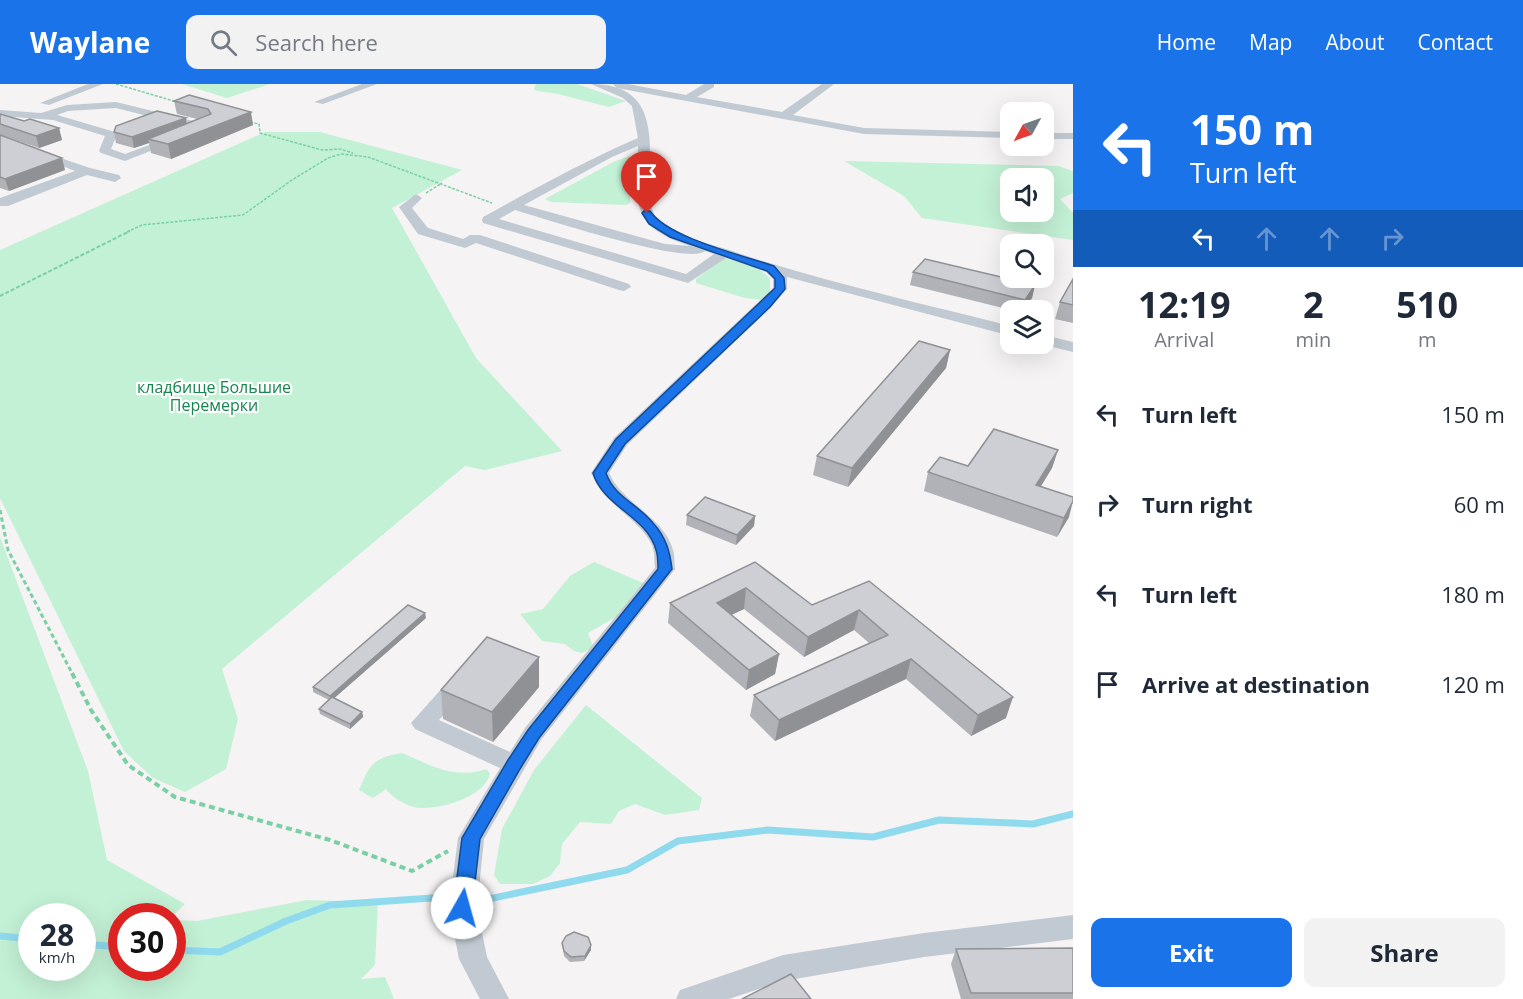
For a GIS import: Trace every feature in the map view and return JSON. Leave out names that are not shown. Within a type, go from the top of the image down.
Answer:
[{"type":"street","points":[[1,113],[51,101],[98,84]]},
{"type":"street","points":[[318,102],[372,84]]},
{"type":"street","points":[[596,84],[886,133],[1000,135]]},
{"type":"street","points":[[784,116],[830,84]]},
{"type":"street","points":[[686,99],[712,85]]},
{"type":"street","points":[[615,86],[637,105],[644,140],[644,202],[649,218],[657,226],[673,235],[771,268],[1000,328]]},
{"type":"street","points":[[1,113],[54,117],[111,134],[105,151],[125,158],[206,127],[116,105],[66,108],[42,116]]},
{"type":"street","points":[[1054,136],[1073,136]]},
{"type":"street","points":[[644,140],[608,154],[488,220],[688,279],[724,253]]},
{"type":"street","points":[[32,151],[86,171],[115,178]]},
{"type":"street","points":[[0,202],[4,203],[86,171]]},
{"type":"street","points":[[416,198],[405,207],[423,231],[465,244],[475,238],[624,286]]},
{"type":"street","points":[[513,206],[664,248],[724,253]]},
{"type":"street","points":[[495,999],[474,958],[462,908],[471,838],[533,734],[665,569],[663,549],[648,525],[613,496],[603,484],[600,473],[620,442],[780,289],[780,278],[771,268]]},
{"type":"street","points":[[1054,342],[1073,347]]},
{"type":"street","points":[[475,665],[423,723],[514,764]]},
{"type":"street","points":[[690,999],[783,968],[924,945],[1073,927]]},
{"type":"path","points":[[116,84],[177,102]]},
{"type":"path","points":[[249,122],[259,124],[261,133],[322,150],[340,149],[368,157],[496,203]]},
{"type":"path","points":[[0,296],[142,225],[243,215],[328,158],[341,154],[368,157]]},
{"type":"path","points":[[0,510],[8,550],[91,710],[128,765],[175,797],[330,840],[412,871],[471,838]]},
{"type":"green space","points":[[182,84],[270,84],[227,98]]},
{"type":"green space","points":[[536,84],[577,84],[626,101],[609,107],[537,91],[534,89]]},
{"type":"green space","name":"кладбище Большие Перемерки","points":[[265,132],[320,132],[462,170],[392,208],[476,358],[562,451],[485,470],[465,466],[222,669],[238,719],[226,769],[185,792],[153,778],[124,751],[0,498],[0,250]]},
{"type":"green space","points":[[630,156],[630,203],[626,205],[551,202],[545,199],[615,161]]},
{"type":"green space","points":[[844,161],[1058,166],[1073,171],[1073,193],[1060,199],[1073,213],[1073,240],[1054,237],[1054,234],[1032,234],[922,218],[904,196]]},
{"type":"green space","points":[[724,258],[756,267],[770,278],[770,292],[763,300],[745,298],[696,283],[696,279]]},
{"type":"green space","points":[[0,537],[88,771],[107,860],[183,903],[108,903],[108,981],[186,981],[186,921],[197,921],[307,900],[378,902],[375,965],[361,979],[385,977],[394,999],[0,999]]},
{"type":"green space","points":[[594,562],[643,583],[614,618],[588,633],[593,647],[582,653],[574,651],[565,644],[542,641],[520,614],[543,609],[570,576]]},
{"type":"green space","points":[[586,705],[702,798],[699,810],[665,815],[635,804],[619,811],[611,824],[580,822],[562,844],[560,863],[550,876],[533,884],[500,884],[494,875],[502,829],[534,770]]},
{"type":"green space","points":[[402,753],[443,770],[464,773],[486,769],[490,773],[487,782],[470,796],[434,807],[410,806],[386,789],[373,798],[359,790],[366,774],[374,764],[385,757]]},
{"type":"building","points":[[189,95],[251,112],[168,144],[148,139],[211,114],[208,109],[174,101]]},
{"type":"building","points":[[157,111],[186,118],[132,137],[114,132],[116,126]]},
{"type":"building","points":[[0,114],[24,121],[30,119],[59,128],[36,136],[0,124]]},
{"type":"building","points":[[0,135],[62,158],[5,179],[0,177]]},
{"type":"building","points":[[925,259],[1000,277],[1000,288],[1033,288],[1025,300],[913,272]]},
{"type":"building","points":[[1073,279],[1073,305],[1060,302]]},
{"type":"building","points":[[919,341],[950,350],[852,468],[817,456]]},
{"type":"building","points":[[994,429],[1058,450],[1036,485],[1073,497],[1064,518],[928,472],[940,457],[968,466]]},
{"type":"building","points":[[705,497],[755,516],[737,535],[687,515]]},
{"type":"building","points":[[755,562],[812,605],[869,581],[1013,697],[978,715],[911,659],[779,720],[754,695],[888,635],[859,610],[808,637],[746,588],[717,603],[779,654],[749,670],[670,603]]},
{"type":"building","points":[[408,605],[425,613],[330,696],[313,687]]},
{"type":"building","points":[[487,637],[539,657],[492,712],[441,690]]},
{"type":"building","points":[[332,697],[362,712],[350,724],[319,709]]},
{"type":"building","points":[[574,932],[588,937],[591,945],[585,956],[571,957],[564,951],[562,943],[566,936]]},
{"type":"building","points":[[1073,948],[1073,993],[971,993],[956,949]]},
{"type":"building","points":[[791,974],[811,999],[742,999]]},
{"type":"waterway","points":[[479,901],[627,870],[678,841],[768,830],[873,837],[939,820],[1033,824],[1073,814]]},
{"type":"waterway","points":[[186,951],[220,952],[286,921],[330,905],[432,898]]},
{"type":"waterway","points":[[0,936],[18,938]]},
{"type":"waterway","points":[[96,945],[108,946]]},
{"type":"route","points":[[462,908],[471,838],[514,764],[533,734],[665,569],[663,549],[648,525],[613,496],[603,484],[600,473],[620,442],[780,289],[780,278],[771,268],[682,239],[657,226],[647,213]]}]
